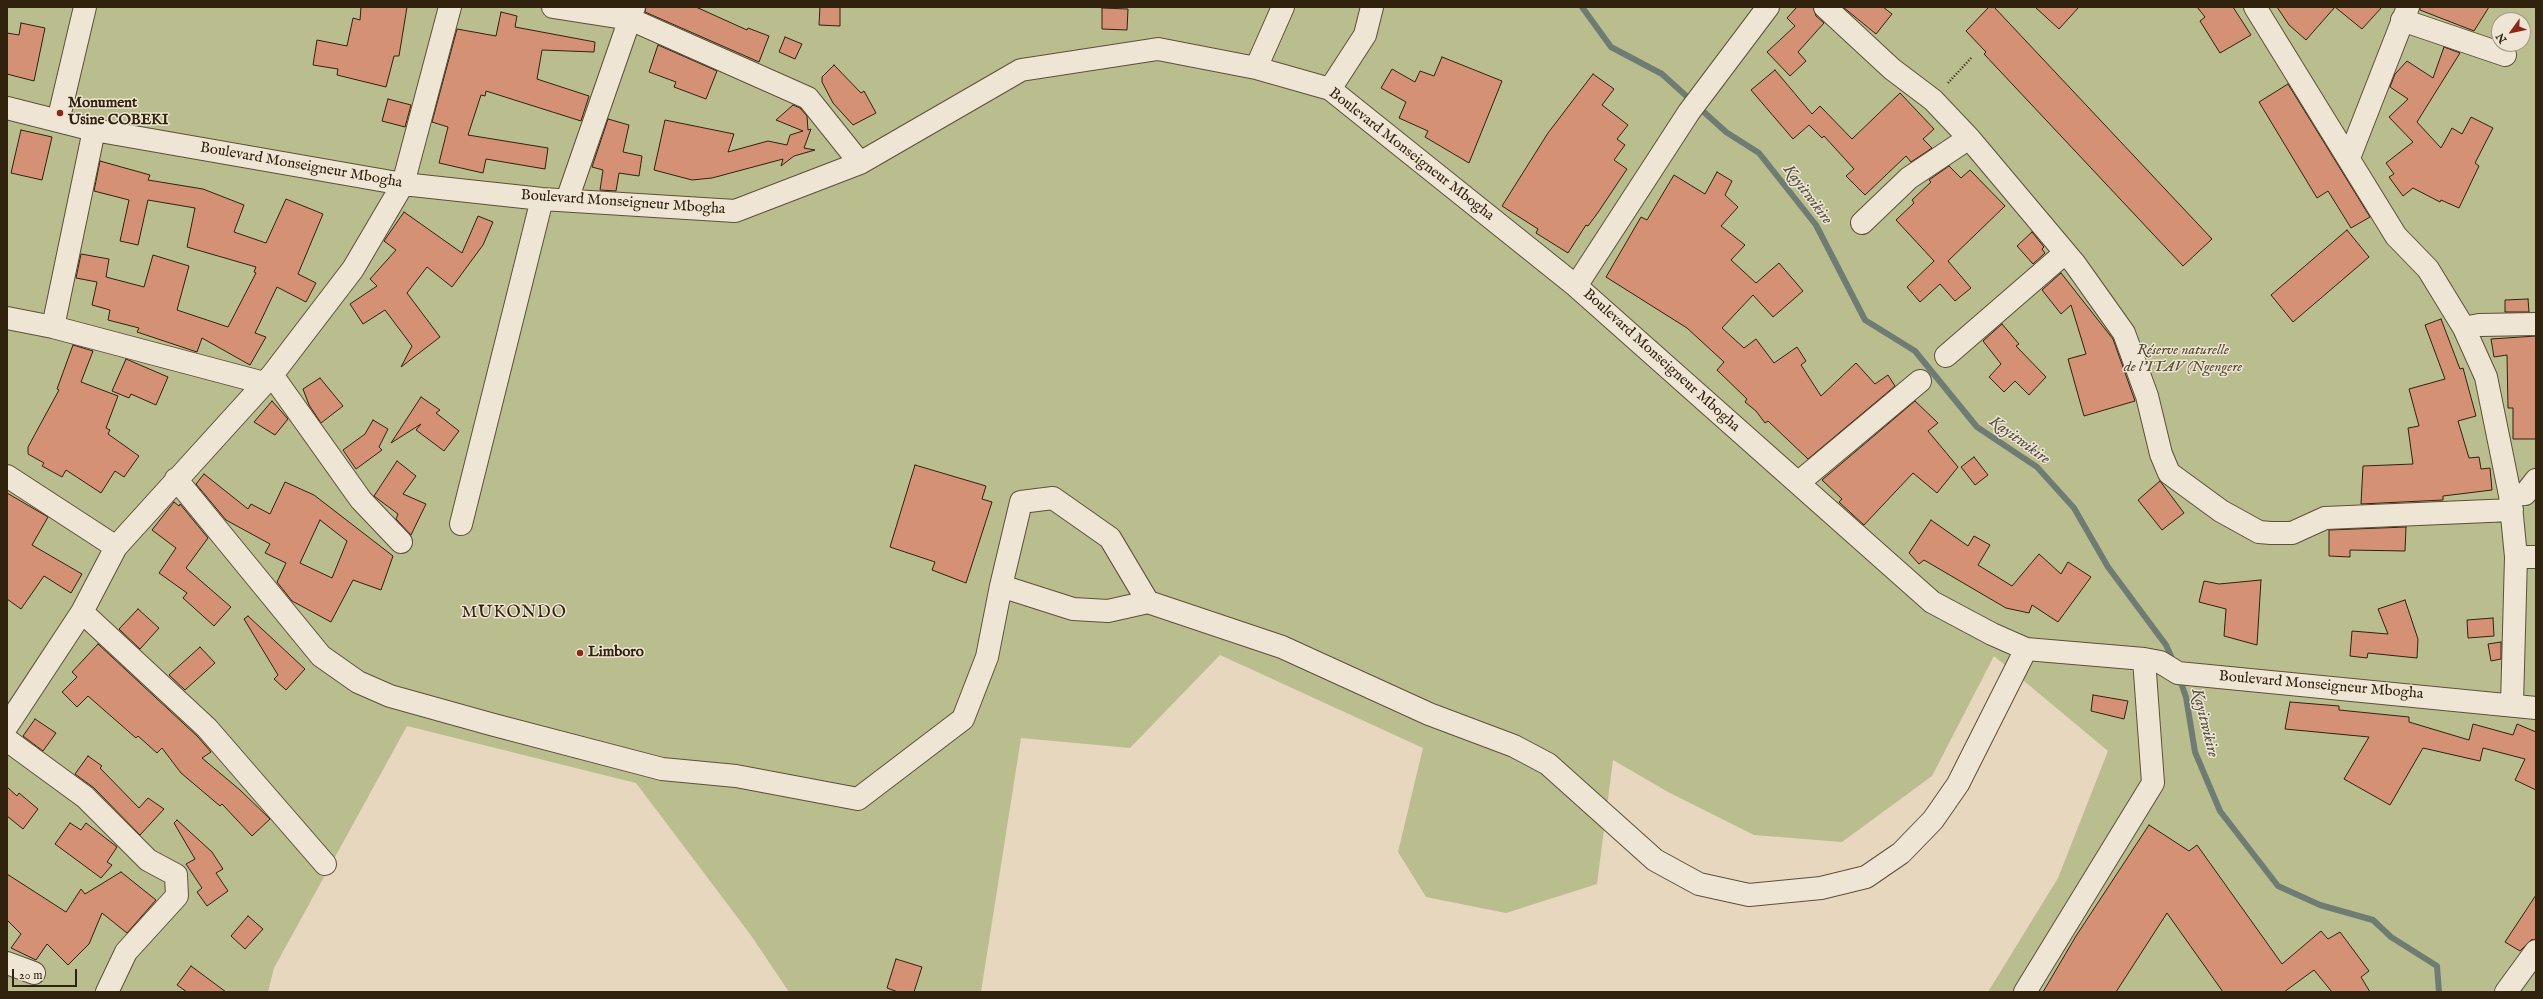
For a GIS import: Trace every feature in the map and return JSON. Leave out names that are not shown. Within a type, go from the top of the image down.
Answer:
[{"type":"street","points":[[58,121],[85,7]]},
{"type":"street","points":[[7,726],[82,612],[116,547],[268,379],[353,269],[403,184],[450,7]]},
{"type":"street","points":[[553,7],[632,13],[808,98],[860,163]]},
{"type":"street","points":[[1256,68],[1283,7]]},
{"type":"street","points":[[1330,89],[1365,35],[1372,7]]},
{"type":"street","points":[[1576,286],[1692,108],[1768,7]]},
{"type":"street","points":[[1825,7],[1892,68],[1933,100],[1969,138],[2066,253],[2124,333],[2147,396],[2161,454],[2169,473],[2221,511],[2259,532],[2282,534],[2292,533],[2325,518],[2511,503],[2525,494],[2536,480]]},
{"type":"street","points":[[2255,7],[2396,236],[2428,269],[2464,328],[2486,377],[2511,503],[2526,557],[2512,704]]},
{"type":"street","points":[[567,200],[632,13]]},
{"type":"street","points":[[2349,158],[2405,14],[2504,55]]},
{"type":"street","name":"Boulevard Monseigneur Mbogha","points":[[7,108],[94,130],[403,184],[542,199],[735,211],[860,163],[1021,70],[1158,49],[1256,68],[1330,89],[1576,286],[1932,602],[1992,634],[2026,649],[2512,704],[2536,708]]},
{"type":"street","points":[[53,327],[94,130]]},
{"type":"street","points":[[1862,223],[1909,178],[1969,138]]},
{"type":"street","points":[[461,524],[542,199]]},
{"type":"street","points":[[1946,356],[2066,253]]},
{"type":"street","points":[[7,318],[53,327],[268,379],[361,500],[401,542]]},
{"type":"street","points":[[2464,328],[2480,325],[2536,324]]},
{"type":"street","points":[[1798,483],[1920,381]]},
{"type":"street","points":[[7,476],[116,547]]},
{"type":"street","points":[[176,479],[297,629],[321,656],[358,682],[390,696],[662,769],[736,776],[858,799],[963,718],[987,657],[1001,586],[1021,502],[1053,498],[1110,538],[1148,602]]},
{"type":"street","points":[[1001,586],[1073,609],[1108,611],[1148,602],[1282,647],[1429,714],[1514,746],[1548,764],[1655,860],[1699,884],[1749,895],[1821,888],[1866,877],[1902,853],[1933,820],[1958,784],[2026,649]]},
{"type":"street","points":[[82,612],[207,728],[325,864]]},
{"type":"street","points":[[2025,992],[2153,783],[2161,665]]},
{"type":"street","points":[[7,740],[85,797],[148,860],[176,875],[177,896],[126,952],[107,992]]},
{"type":"street","points":[[2506,992],[2536,951]]},
{"type":"street","points":[[7,963],[34,973]]},
{"type":"path","points":[[1933,100],[1972,57]]},
{"type":"green space","name":"Réserve naturelle de l'ITAV (Ngengere","points":[[7,7],[2536,7],[2536,992],[1988,992],[2058,878],[2108,751],[1994,656],[1932,776],[1842,842],[1754,835],[1668,792],[1613,760],[1597,884],[1506,913],[1426,897],[1398,852],[1423,748],[1220,655],[1130,748],[1021,738],[981,992],[789,992],[750,934],[636,783],[407,726],[274,968],[268,992],[7,992]]},
{"type":"building","points":[[361,7],[407,7],[399,56],[394,56],[386,87],[337,75],[338,69],[313,65],[317,40],[347,46],[353,18],[360,20]]},
{"type":"building","points":[[646,7],[696,7],[747,30],[748,28],[769,36],[759,62],[645,12]]},
{"type":"building","points":[[820,7],[840,7],[840,26],[819,25]]},
{"type":"building","points":[[1797,7],[1813,7],[1816,16],[1824,23],[1798,52],[1806,61],[1790,76],[1767,52],[1795,26],[1787,18]]},
{"type":"building","points":[[1843,7],[1883,7],[1892,14],[1876,34]]},
{"type":"building","points":[[1989,7],[1994,7],[2212,239],[2183,266],[1984,54],[1986,52],[1966,31]]},
{"type":"building","points":[[2035,7],[2079,7],[2059,29]]},
{"type":"building","points":[[2197,7],[2233,7],[2251,35],[2220,53],[2200,21],[2205,17]]},
{"type":"building","points":[[2277,7],[2335,7],[2306,40],[2289,25]]},
{"type":"building","points":[[2335,7],[2382,7],[2362,29]]},
{"type":"building","points":[[2420,7],[2489,7],[2474,31],[2420,10]]},
{"type":"building","points":[[1102,8],[1128,9],[1127,30],[1102,29]]},
{"type":"building","points":[[501,12],[517,16],[515,27],[595,42],[594,52],[542,50],[537,79],[589,96],[581,121],[486,91],[485,96],[481,95],[468,135],[548,148],[545,169],[486,159],[483,173],[439,163],[448,127],[432,122],[457,29],[496,36]]},
{"type":"building","points":[[21,23],[45,28],[34,81],[7,74],[7,33],[19,35]]},
{"type":"building","points":[[785,37],[802,44],[795,59],[779,52]]},
{"type":"building","points":[[658,45],[717,71],[706,99],[674,87],[676,82],[649,72]]},
{"type":"building","points":[[2444,47],[2460,53],[2417,122],[2441,148],[2452,128],[2462,134],[2471,117],[2493,128],[2475,163],[2479,166],[2459,208],[2441,200],[2440,202],[2413,188],[2403,196],[2389,177],[2394,174],[2386,163],[2413,142],[2389,117],[2408,99],[2390,87],[2395,74],[2407,61],[2433,78]]},
{"type":"building","points":[[1442,57],[1502,81],[1469,163],[1425,137],[1428,131],[1399,118],[1406,102],[1381,88],[1392,69],[1415,82],[1420,71],[1434,76]]},
{"type":"building","points":[[834,65],[861,93],[864,91],[876,113],[853,125],[833,103],[822,82],[822,77]]},
{"type":"building","points":[[1775,70],[1812,114],[1820,106],[1852,139],[1900,93],[1934,129],[1923,139],[1932,148],[1911,162],[1906,156],[1865,195],[1846,176],[1854,169],[1824,136],[1822,138],[1809,125],[1793,139],[1751,90]]},
{"type":"building","points":[[1593,74],[1614,89],[1602,105],[1628,125],[1617,139],[1625,145],[1614,160],[1627,169],[1599,211],[1588,226],[1586,225],[1568,253],[1536,233],[1538,229],[1502,206],[1548,133]]},
{"type":"building","points":[[2288,84],[2370,217],[2351,228],[2328,191],[2317,198],[2259,102]]},
{"type":"building","points":[[388,99],[411,105],[405,127],[382,121]]},
{"type":"building","points":[[793,105],[800,108],[807,116],[808,130],[811,129],[804,148],[815,150],[794,156],[781,166],[783,159],[712,178],[692,180],[654,170],[665,120],[734,134],[728,152],[768,141],[787,145],[790,135],[803,131],[776,120]]},
{"type":"building","points":[[608,119],[629,125],[623,152],[642,156],[639,176],[619,173],[616,191],[600,190],[603,170],[592,167]]},
{"type":"building","points":[[21,130],[52,137],[42,180],[11,173]]},
{"type":"building","points":[[100,161],[150,175],[148,180],[203,189],[244,205],[234,232],[266,243],[286,199],[323,214],[298,274],[316,283],[306,302],[277,287],[255,333],[266,337],[250,365],[202,338],[197,352],[137,332],[139,328],[108,320],[110,310],[92,305],[97,282],[76,278],[81,254],[109,259],[106,277],[144,287],[153,255],[189,266],[177,310],[228,327],[256,273],[254,272],[256,267],[187,247],[195,208],[148,200],[138,245],[120,241],[129,200],[94,191]]},
{"type":"building","points":[[1949,166],[1961,178],[1970,170],[2005,206],[1948,261],[1971,288],[1955,301],[1940,284],[1920,302],[1907,287],[1934,261],[1896,220],[1914,203],[1912,200],[1931,182],[1929,180]]},
{"type":"building","points":[[1717,172],[1732,181],[1725,195],[1738,207],[1721,226],[1745,245],[1731,260],[1756,283],[1779,263],[1803,291],[1773,317],[1753,295],[1722,328],[1744,348],[1756,339],[1774,363],[1797,347],[1806,361],[1801,365],[1821,396],[1856,363],[1875,384],[1888,375],[1895,386],[1808,459],[1768,421],[1765,423],[1756,411],[1745,402],[1747,399],[1717,370],[1724,362],[1687,328],[1606,277],[1641,217],[1647,220],[1674,175],[1705,194]]},
{"type":"building","points":[[404,212],[462,253],[478,216],[493,222],[483,245],[452,287],[427,267],[407,293],[440,337],[401,367],[412,346],[385,310],[363,324],[350,304],[377,286],[370,279],[396,250],[384,241]]},
{"type":"building","points":[[2347,230],[2369,257],[2293,322],[2271,295]]},
{"type":"building","points":[[2032,232],[2044,247],[2042,249],[2045,253],[2033,264],[2017,246]]},
{"type":"building","points":[[2061,273],[2113,339],[2135,401],[2084,416],[2068,359],[2086,354],[2071,305],[2061,314],[2042,290]]},
{"type":"building","points":[[2528,299],[2529,312],[2505,312],[2505,300]]},
{"type":"building","points":[[2441,319],[2460,369],[2463,368],[2476,416],[2458,421],[2469,458],[2479,457],[2481,469],[2490,468],[2492,490],[2443,496],[2443,500],[2361,504],[2363,466],[2413,464],[2408,428],[2419,426],[2409,389],[2445,379],[2425,325]]},
{"type":"building","points":[[2002,324],[2019,344],[2016,346],[2046,377],[2029,395],[2015,381],[2004,392],[1989,377],[2001,364],[1983,341]]},
{"type":"building","points":[[2536,336],[2536,439],[2513,439],[2513,408],[2508,408],[2507,355],[2494,357],[2491,339]]},
{"type":"building","points":[[73,345],[93,351],[81,382],[118,396],[106,428],[110,430],[108,434],[139,456],[124,477],[115,471],[101,493],[66,470],[62,477],[42,466],[44,463],[28,454],[28,447],[59,390],[57,389]]},
{"type":"building","points":[[126,359],[168,377],[156,405],[131,394],[129,398],[112,391]]},
{"type":"building","points":[[320,378],[343,406],[321,423],[309,405],[303,389]]},
{"type":"building","points":[[421,397],[440,410],[436,413],[459,431],[444,451],[416,430],[421,424],[391,443]]},
{"type":"building","points":[[272,401],[288,419],[275,435],[254,422]]},
{"type":"building","points":[[1915,401],[1938,423],[1928,431],[1958,467],[1937,493],[1913,473],[1864,525],[1839,502],[1842,499],[1822,480]]},
{"type":"building","points":[[373,420],[388,429],[379,447],[382,450],[356,469],[343,450],[365,434]]},
{"type":"building","points":[[1974,457],[1988,475],[1975,485],[1961,467]]},
{"type":"building","points":[[397,461],[416,476],[403,494],[426,504],[411,535],[396,519],[398,514],[374,496]]},
{"type":"building","points":[[915,465],[986,486],[982,499],[992,502],[966,583],[932,570],[935,562],[890,547]]},
{"type":"building","points":[[204,474],[248,509],[251,504],[270,514],[285,482],[314,495],[393,556],[381,590],[353,580],[331,622],[292,601],[277,582],[286,563],[265,553],[270,544],[226,520],[196,484]],"holes":[[[320,520],[347,541],[332,578],[300,563]]]},
{"type":"building","points":[[2160,481],[2184,513],[2162,530],[2138,500]]},
{"type":"building","points":[[7,493],[48,517],[32,545],[82,574],[71,593],[44,576],[21,609],[7,599]]},
{"type":"building","points":[[174,502],[179,506],[180,504],[208,538],[186,568],[231,607],[214,626],[183,598],[187,593],[159,573],[176,548],[152,530]]},
{"type":"building","points":[[1931,520],[1968,546],[1974,536],[1990,545],[1978,565],[2012,586],[2039,554],[2061,574],[2068,562],[2091,577],[2058,622],[2032,605],[2029,613],[2006,608],[1924,560],[1919,564],[1909,553]]},
{"type":"building","points":[[2406,527],[2405,551],[2350,550],[2350,557],[2329,556],[2329,530]]},
{"type":"building","points":[[2261,580],[2257,645],[2224,636],[2226,609],[2199,602],[2204,581],[2219,584]]},
{"type":"building","points":[[2405,600],[2418,639],[2417,658],[2368,653],[2367,658],[2350,656],[2352,631],[2388,634],[2378,609]]},
{"type":"building","points":[[138,609],[159,628],[140,649],[119,629]]},
{"type":"building","points":[[248,616],[305,669],[286,690],[274,679],[278,675],[244,619]]},
{"type":"building","points":[[2493,618],[2494,636],[2468,638],[2467,620]]},
{"type":"building","points":[[2501,642],[2501,659],[2491,661],[2488,644]]},
{"type":"building","points":[[98,644],[198,737],[211,752],[202,758],[240,790],[270,819],[252,836],[222,804],[220,806],[181,773],[162,748],[157,753],[138,736],[136,738],[88,696],[77,707],[62,692],[77,677],[72,672]]},
{"type":"building","points":[[200,647],[215,663],[185,690],[169,675]]},
{"type":"building","points":[[2093,695],[2128,701],[2124,719],[2091,711]]},
{"type":"building","points":[[2290,702],[2339,706],[2339,710],[2409,717],[2409,722],[2469,740],[2473,724],[2513,735],[2517,724],[2536,732],[2536,790],[2515,780],[2525,759],[2483,748],[2480,761],[2423,748],[2390,805],[2344,779],[2369,737],[2285,729]]},
{"type":"building","points":[[35,719],[56,733],[43,751],[23,736]]},
{"type":"building","points":[[88,756],[102,766],[100,768],[139,808],[148,798],[164,809],[140,835],[94,788],[75,774]]},
{"type":"building","points":[[7,787],[17,796],[19,793],[38,809],[23,829],[7,816]]},
{"type":"building","points":[[177,820],[212,852],[223,869],[216,873],[228,891],[207,906],[197,892],[202,888],[186,864],[195,859],[174,823]]},
{"type":"building","points":[[70,823],[81,830],[86,823],[117,847],[107,862],[112,865],[101,878],[55,844]]},
{"type":"building","points":[[2149,825],[2189,851],[2197,845],[2282,964],[2321,931],[2328,939],[2340,932],[2369,971],[2361,977],[2370,992],[2332,992],[2314,970],[2284,992],[2223,992],[2167,913],[2116,992],[2043,992],[2076,936]]},
{"type":"building","points":[[121,872],[156,900],[127,933],[102,913],[89,944],[68,965],[47,944],[36,960],[11,948],[21,934],[7,920],[7,874],[66,912],[81,889],[85,894]]},
{"type":"building","points":[[2536,895],[2536,939],[2531,940],[2520,951],[2505,942]]},
{"type":"building","points":[[248,916],[263,929],[245,949],[231,936]]},
{"type":"building","points":[[896,959],[922,967],[914,992],[898,992],[887,988]]},
{"type":"building","points":[[191,966],[226,992],[187,992],[177,985]]},
{"type":"waterway","name":"Kayitwikire","points":[[1582,7],[1611,47],[1662,74],[1726,132],[1759,153],[1816,225],[1865,320],[1915,351],[1977,427],[2037,467],[2074,508],[2108,567],[2166,645],[2174,663]]},
{"type":"waterway","name":"Kayitwikire","points":[[2179,677],[2186,697],[2195,752],[2220,811],[2278,886],[2320,905],[2373,920],[2391,937],[2437,966],[2439,992]]},
{"type":"place","name":"Monument Usine COBEKI","points":[[60,113]]},
{"type":"place","name":"Limboro","points":[[580,653]]},
{"type":"district","name":"MUKONDO","points":[[514,614]]}]
